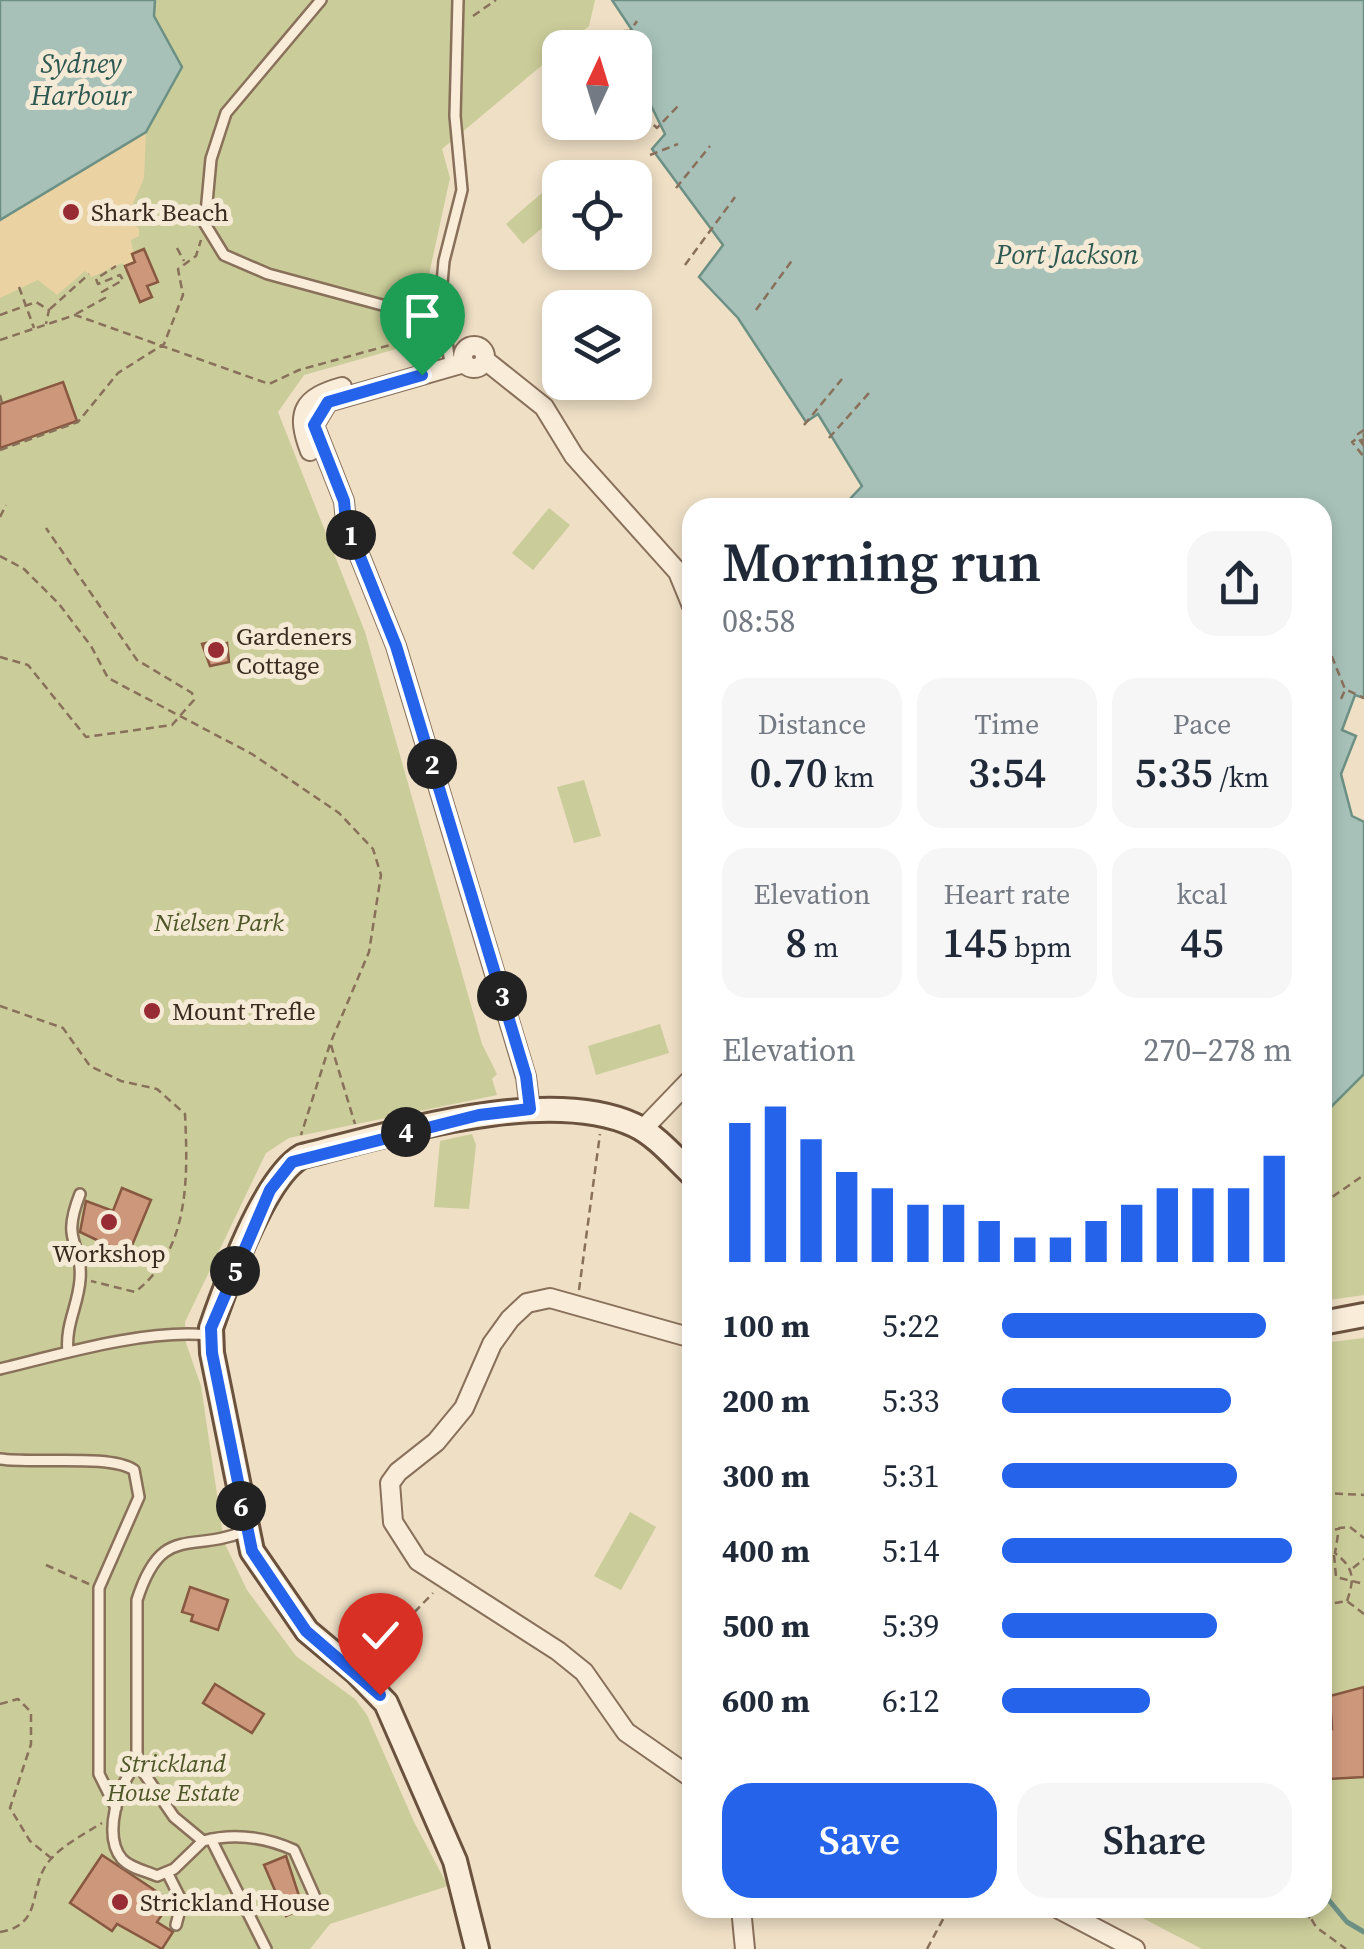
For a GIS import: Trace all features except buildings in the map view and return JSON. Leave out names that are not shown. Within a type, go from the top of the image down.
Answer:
[{"type":"street","points":[[530,1109],[526,1076],[396,646],[346,522],[335,510],[301,428],[307,404],[317,394],[459,358],[475,346],[483,350],[485,360],[544,407],[574,456],[678,572],[682,582]]},
{"type":"street","points":[[642,1130],[682,1088]]},
{"type":"street","points":[[477,1949],[454,1861],[386,1704],[290,1611],[260,1567],[245,1531],[210,1335],[270,1190],[292,1162],[479,1115],[530,1109],[602,1118],[642,1130],[682,1165]]},
{"type":"street","points":[[682,1335],[550,1298],[527,1303],[492,1344],[464,1408],[390,1484],[388,1503],[405,1545],[418,1561],[445,1582],[558,1651],[584,1672],[626,1732],[682,1771]]},
{"type":"street","points":[[1332,1321],[1364,1316]]},
{"type":"street","points":[[742,1918],[745,1949]]},
{"type":"street","points":[[1076,1918],[1136,1949]]},
{"type":"lane","points":[[321,0],[226,113],[209,173],[205,224],[224,255],[268,274],[442,326]]},
{"type":"lane","points":[[458,0],[455,116],[462,190],[444,261],[442,326],[459,358]]},
{"type":"lane","points":[[68,1352],[66,1335],[80,1282],[68,1231],[80,1194]]},
{"type":"lane","points":[[0,1369],[68,1352],[179,1334],[210,1335]]},
{"type":"lane","points":[[0,1459],[37,1464],[122,1462],[134,1470],[139,1497],[99,1588],[99,1774],[116,1808]]},
{"type":"lane","points":[[245,1531],[224,1542],[182,1542],[154,1562],[144,1578],[137,1600],[136,1763],[174,1817],[207,1840],[266,1949]]},
{"type":"lane","points":[[136,1763],[126,1774],[116,1808],[118,1854],[127,1864],[157,1876],[207,1840],[274,1841],[294,1850],[315,1896]]},
{"type":"lane","points":[[166,1872],[182,1902],[176,1925]]},
{"type":"path","points":[[459,26],[496,0]]},
{"type":"path","points":[[630,30],[637,20]]},
{"type":"path","points":[[652,123],[657,128],[678,106]]},
{"type":"path","points":[[650,155],[678,144]]},
{"type":"path","points":[[676,188],[710,146]]},
{"type":"path","points":[[685,265],[735,198]]},
{"type":"path","points":[[177,248],[184,262]]},
{"type":"path","points":[[0,450],[78,422],[118,373],[164,344],[183,296],[178,268],[196,256]]},
{"type":"path","points":[[756,310],[794,259]]},
{"type":"path","points":[[0,340],[75,316],[105,298],[102,292],[122,280],[120,275],[98,284],[96,279],[116,266]]},
{"type":"path","points":[[46,326],[50,310],[89,274]]},
{"type":"path","points":[[19,288],[34,329]]},
{"type":"path","points":[[0,315],[36,302],[50,310]]},
{"type":"path","points":[[75,316],[270,384],[299,370],[442,326]]},
{"type":"path","points":[[804,426],[842,379]]},
{"type":"path","points":[[829,438],[869,393]]},
{"type":"path","points":[[1364,438],[1352,442],[1364,457]]},
{"type":"path","points":[[0,518],[6,505]]},
{"type":"path","points":[[0,658],[12,657],[28,665],[86,737],[172,725],[194,700],[192,693],[138,660],[46,528]]},
{"type":"path","points":[[0,556],[24,569],[59,604],[91,646],[108,678],[312,793],[374,850],[381,875],[369,952],[330,1044],[299,1140]]},
{"type":"path","points":[[1332,657],[1345,689],[1364,698]]},
{"type":"path","points":[[1341,699],[1345,689]]},
{"type":"path","points":[[0,1006],[63,1028],[90,1066],[120,1080],[157,1089],[186,1114],[188,1179],[170,1256],[156,1276],[135,1292],[108,1282],[80,1282]]},
{"type":"path","points":[[330,1044],[356,1128]]},
{"type":"path","points":[[578,1305],[600,1132]]},
{"type":"path","points":[[1332,1197],[1364,1175]]},
{"type":"path","points":[[1332,1493],[1364,1495]]},
{"type":"path","points":[[1332,1529],[1350,1526],[1364,1538]]},
{"type":"path","points":[[1339,1528],[1336,1577],[1364,1584]]},
{"type":"path","points":[[1335,1553],[1352,1568],[1353,1583],[1347,1601]]},
{"type":"path","points":[[1352,1568],[1364,1559]]},
{"type":"path","points":[[46,1565],[99,1588]]},
{"type":"path","points":[[366,1662],[445,1582]]},
{"type":"path","points":[[1332,1603],[1347,1601],[1364,1614]]},
{"type":"path","points":[[0,1704],[18,1699],[31,1712],[31,1744],[10,1808],[30,1841],[52,1858]]},
{"type":"path","points":[[0,1932],[20,1925],[35,1911],[41,1873],[52,1858],[108,1819],[116,1808]]},
{"type":"path","points":[[927,1949],[944,1918]]},
{"type":"path","points":[[1312,1919],[1346,1949]]},
{"type":"green space","name":"Nielsen Park","points":[[155,0],[595,0],[589,26],[584,30],[542,30],[542,65],[442,149],[450,178],[414,344],[304,375],[278,412],[365,632],[482,1044],[497,1074],[492,1079],[497,1095],[289,1138],[266,1153],[185,1322],[186,1343],[201,1386],[224,1542],[247,1590],[296,1656],[355,1699],[367,1715],[414,1822],[448,1886],[330,1924],[310,1949],[0,1949],[0,220],[146,132],[182,67],[154,16]]},
{"type":"green space","points":[[542,193],[542,228],[523,244],[506,224]]},
{"type":"green space","points":[[549,508],[570,525],[533,570],[512,553]]},
{"type":"green space","points":[[584,780],[601,836],[574,843],[557,787]]},
{"type":"green space","points":[[660,1024],[669,1053],[596,1075],[588,1046]]},
{"type":"green space","points":[[1364,1074],[1364,1295],[1332,1300],[1332,1105]]},
{"type":"green space","points":[[472,1134],[476,1145],[469,1209],[434,1207],[440,1141]]},
{"type":"green space","points":[[1364,1338],[1364,1949],[1202,1949],[1142,1918],[1332,1918],[1332,1342]]},
{"type":"green space","points":[[630,1512],[656,1527],[621,1590],[594,1576]]},
{"type":"sand","name":"Shark Beach","points":[[146,132],[144,178],[127,218],[139,229],[139,236],[131,240],[135,262],[125,266],[122,263],[92,277],[85,271],[57,295],[38,280],[0,298],[0,220]]},
{"type":"water","name":"Sydney Harbour","points":[[0,0],[155,0],[154,16],[182,67],[146,132],[0,220]]},
{"type":"water","name":"Port Jackson","points":[[612,0],[1364,0],[1364,698],[1355,695],[1342,730],[1356,736],[1341,774],[1352,816],[1364,822],[1364,1074],[1332,1106],[1332,498],[851,498],[862,486],[818,414],[806,422],[738,318],[699,277],[723,245],[652,149],[665,134],[652,108],[652,30],[632,30]]},
{"type":"waterway","points":[[1332,1904],[1347,1922],[1364,1932]]},
{"type":"place","name":"Shark Beach","points":[[71,212]]},
{"type":"place","name":"Gardeners Cottage","points":[[216,650]]},
{"type":"place","name":"Mount Trefle","points":[[152,1011]]},
{"type":"place","name":"Workshop","points":[[109,1222]]},
{"type":"place","name":"Strickland House","points":[[120,1902]]},
{"type":"route","points":[[380,1695],[306,1631],[272,1586],[252,1551],[245,1531],[210,1335],[270,1190],[292,1162],[302,1156],[479,1115],[530,1109],[526,1076],[396,646],[346,522],[344,501],[316,439],[314,425],[318,412],[328,402],[422,375]]},
{"type":"park label","name":"Strickland House Estate","points":[[173,1778]]}]
